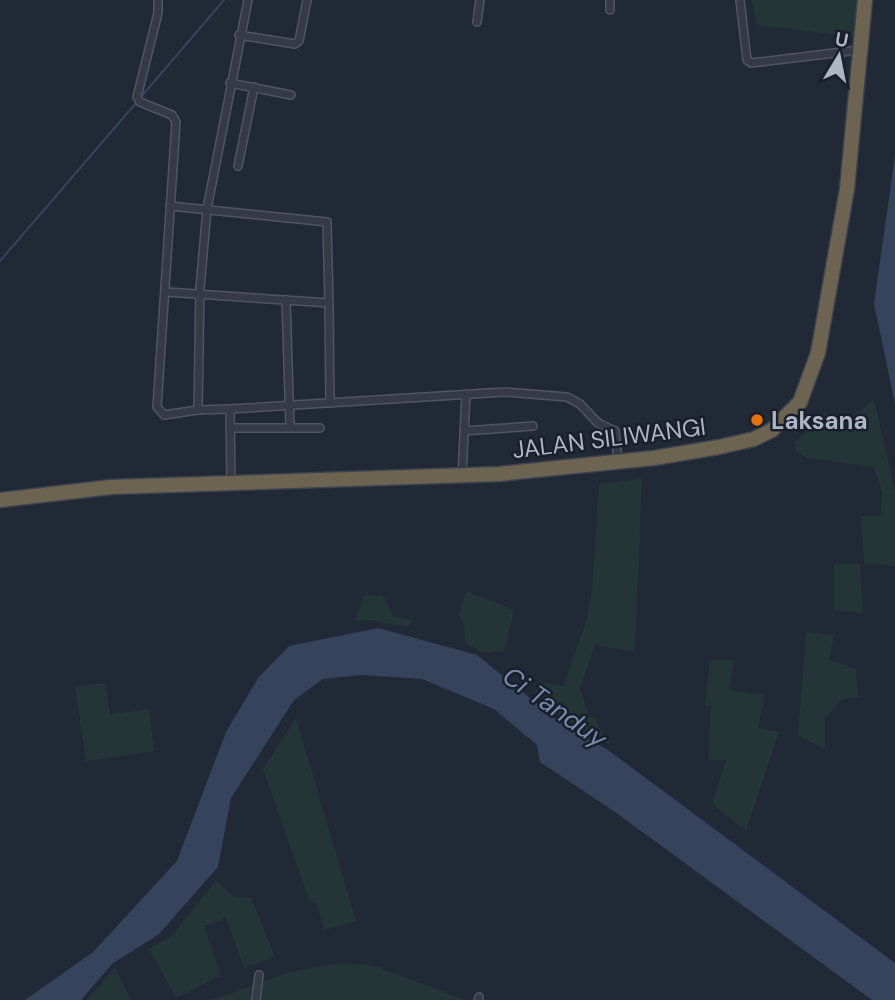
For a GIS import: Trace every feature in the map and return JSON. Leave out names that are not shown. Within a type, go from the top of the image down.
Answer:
[{"type":"highway","name":"JALAN SILIWANGI","points":[[0,500],[111,486],[462,476],[618,461],[719,447],[754,439],[778,426],[800,402],[818,353],[836,264],[865,0]]},
{"type":"street","points":[[158,0],[138,99],[175,118],[158,412],[164,415],[198,410],[505,392],[573,399],[598,423],[615,431],[618,461]]},
{"type":"street","points":[[198,410],[200,293],[207,209],[248,0]]},
{"type":"street","points":[[239,35],[295,44],[299,41],[307,0]]},
{"type":"street","points":[[477,22],[480,0]]},
{"type":"street","points":[[610,0],[610,10]]},
{"type":"street","points":[[740,0],[747,60],[751,63],[859,50]]},
{"type":"street","points":[[230,83],[291,95]]},
{"type":"street","points":[[238,166],[254,87]]},
{"type":"street","points":[[170,206],[327,222],[330,403]]},
{"type":"street","points":[[166,292],[329,303]]},
{"type":"street","points":[[286,300],[290,427]]},
{"type":"street","points":[[462,476],[466,395]]},
{"type":"street","points":[[230,409],[231,483]]},
{"type":"street","points":[[464,430],[533,426]]},
{"type":"street","points":[[230,428],[320,428]]},
{"type":"street","points":[[256,1000],[259,975]]},
{"type":"shaded area","points":[[752,0],[858,0],[856,37],[756,25]]},
{"type":"shaded area","points":[[874,399],[895,491],[895,566],[864,564],[861,516],[881,516],[882,492],[874,467],[806,458],[796,450],[794,443],[825,413],[845,417]]},
{"type":"shaded area","points":[[642,479],[635,652],[595,645],[580,689],[589,716],[595,717],[601,732],[609,737],[611,745],[566,719],[535,692],[544,682],[563,686],[586,622],[592,590],[599,484]]},
{"type":"shaded area","points":[[834,564],[860,564],[863,613],[834,610]]},
{"type":"shaded area","points":[[466,591],[514,610],[504,651],[483,653],[465,643],[464,625],[459,615]]},
{"type":"shaded area","points":[[364,595],[383,595],[393,616],[413,620],[408,627],[371,620],[355,621]]},
{"type":"shaded area","points":[[806,632],[834,635],[829,660],[856,669],[858,697],[842,700],[825,719],[825,750],[798,735]]},
{"type":"shaded area","points":[[710,660],[734,660],[729,690],[765,694],[758,728],[779,732],[746,831],[712,804],[726,760],[708,760],[711,706],[705,705]]},
{"type":"shaded area","points":[[105,683],[110,714],[149,709],[154,751],[86,761],[75,687]]},
{"type":"shaded area","points":[[296,718],[356,921],[324,930],[317,904],[309,900],[263,769]]},
{"type":"shaded area","points":[[216,881],[236,898],[251,897],[275,957],[244,968],[226,918],[204,926],[221,975],[176,998],[149,949],[172,936]]},
{"type":"shaded area","points":[[339,963],[375,966],[465,1000],[212,1000],[290,972]]},
{"type":"shaded area","points":[[115,967],[131,1000],[87,1000]]},
{"type":"water","points":[[895,155],[895,404],[874,304]]},
{"type":"water","points":[[378,628],[477,655],[562,724],[608,750],[895,963],[895,1000],[872,1000],[615,812],[540,762],[537,745],[494,709],[422,679],[362,675],[323,679],[294,700],[231,798],[218,867],[159,934],[112,964],[81,1000],[25,1000],[93,952],[177,861],[226,732],[258,678],[289,646]]},
{"type":"waterway","points":[[140,98],[224,0]]},
{"type":"waterway","points":[[0,261],[136,103]]},
{"type":"place","name":"Laksana","points":[[757,420]]},
{"type":"water label","name":"Ci Tanduy","points":[[555,707]]}]
